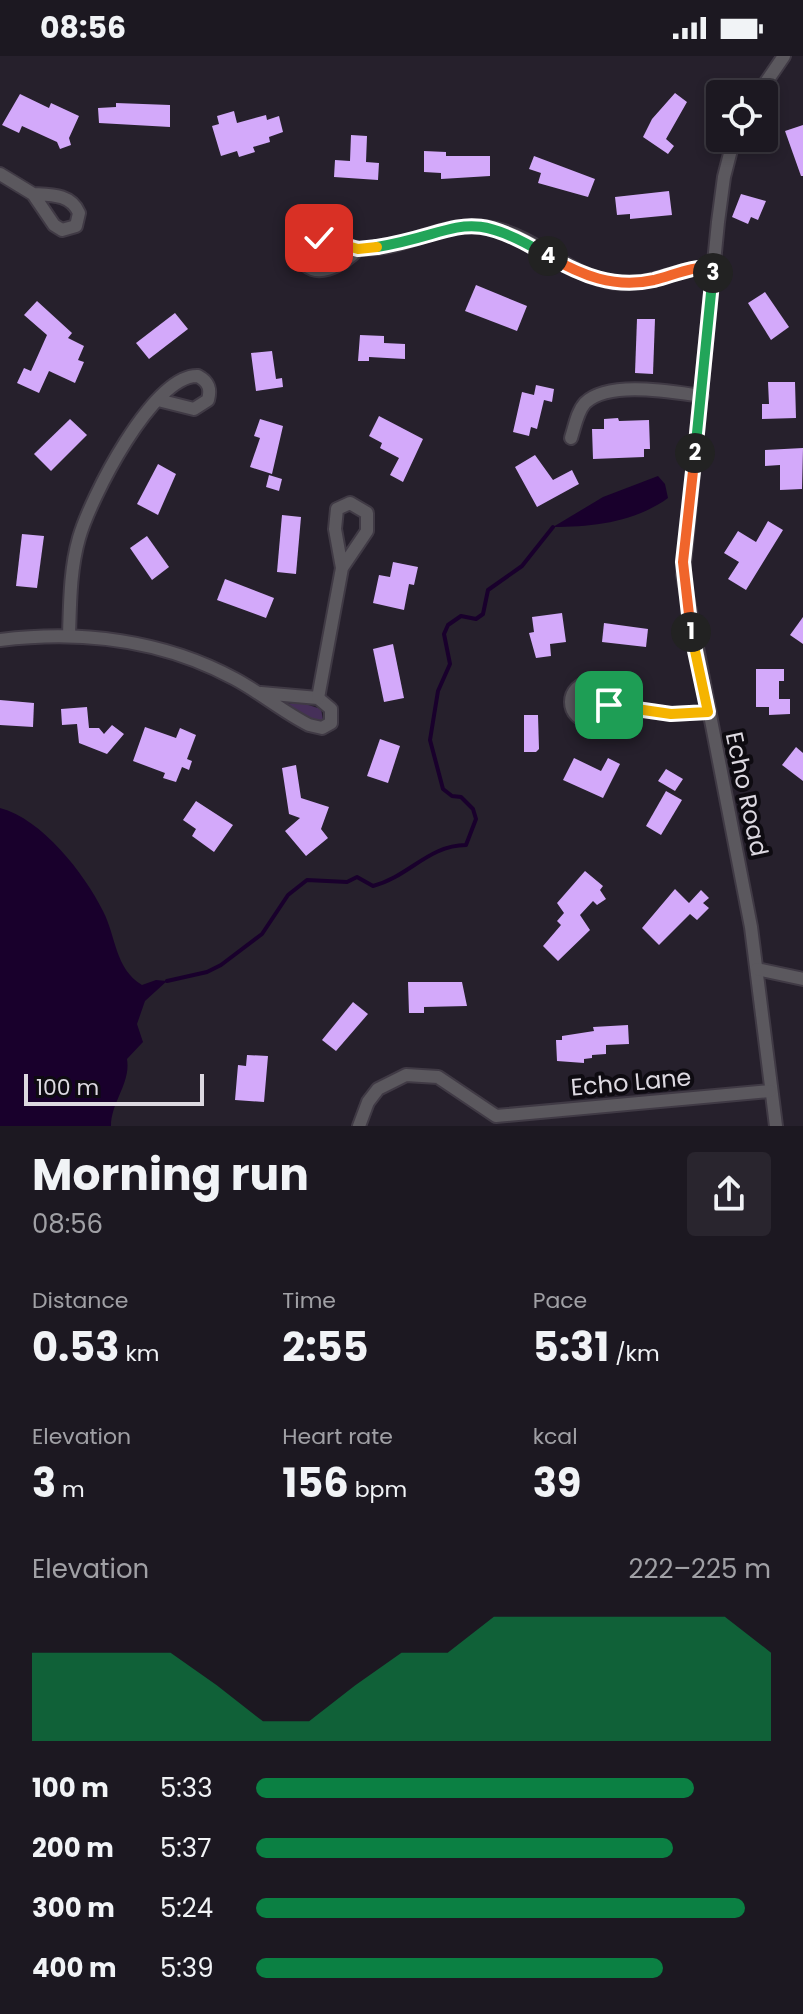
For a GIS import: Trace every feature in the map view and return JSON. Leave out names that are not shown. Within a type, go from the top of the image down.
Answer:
[{"type":"street","points":[[768,80],[784,56]]},
{"type":"street","name":"Echo Road","points":[[730,152],[724,177],[683,575],[743,877],[776,1126]]},
{"type":"street","points":[[0,174],[33,194]]},
{"type":"street","points":[[358,249],[471,224],[511,234],[577,271],[608,282],[642,282],[692,268],[714,267]]},
{"type":"street","points":[[571,438],[584,404],[603,393],[648,389],[702,396]]},
{"type":"street","points":[[69,636],[80,534],[111,466],[158,400]]},
{"type":"street","points":[[318,698],[342,568],[335,513],[350,503],[367,513],[368,526],[342,568]]},
{"type":"street","points":[[0,640],[69,636],[112,639],[156,648],[213,668],[261,693],[293,717],[322,728],[331,723],[333,713],[329,705],[318,698],[261,693]]},
{"type":"street","points":[[609,705],[671,714],[708,712]]},
{"type":"street","points":[[757,969],[803,979]]},
{"type":"street","name":"Echo Lane","points":[[359,1126],[368,1102],[378,1089],[406,1075],[438,1077],[493,1121],[770,1091]]},
{"type":"shaded area","points":[[658,476],[665,484],[668,498],[642,513],[613,522],[553,527],[603,497]]},
{"type":"shaded area","points":[[299,702],[321,709],[323,720],[314,721],[287,704]]},
{"type":"shaded area","points":[[0,808],[16,814],[46,835],[85,880],[103,911],[121,961],[133,978],[142,985],[156,980],[167,981],[145,1001],[137,1024],[143,1042],[127,1059],[126,1076],[111,1126],[0,1126]]},
{"type":"building","points":[[675,93],[687,102],[666,139],[674,146],[668,154],[643,137],[652,119]]},
{"type":"building","points":[[20,94],[49,108],[51,103],[79,116],[69,138],[71,145],[60,149],[57,142],[22,126],[19,133],[2,125]]},
{"type":"building","points":[[116,103],[170,105],[170,127],[99,123],[98,108],[116,107]]},
{"type":"building","points":[[234,111],[237,123],[266,115],[267,120],[279,116],[283,132],[269,137],[270,142],[253,147],[255,152],[239,157],[237,151],[221,156],[212,126],[219,124],[217,116]]},
{"type":"building","points":[[803,125],[803,176],[801,176],[785,131]]},
{"type":"building","points":[[351,135],[367,136],[366,162],[379,163],[378,180],[334,177],[335,160],[350,161]]},
{"type":"building","points":[[424,151],[446,152],[446,156],[490,156],[490,176],[441,179],[441,173],[424,172]]},
{"type":"building","points":[[534,156],[595,179],[588,197],[538,183],[541,173],[529,169]]},
{"type":"building","points":[[669,191],[672,215],[630,219],[630,214],[617,215],[615,197]]},
{"type":"building","points":[[741,194],[766,201],[758,220],[751,217],[748,224],[732,217]]},
{"type":"building","points":[[476,285],[527,306],[517,331],[465,311]]},
{"type":"building","points":[[765,292],[789,327],[771,340],[748,303]]},
{"type":"building","points":[[37,301],[72,333],[68,338],[84,346],[78,360],[84,362],[75,383],[49,371],[39,393],[17,383],[24,368],[31,371],[47,335],[24,315]]},
{"type":"building","points":[[175,313],[188,329],[149,359],[136,343]]},
{"type":"building","points":[[637,319],[655,319],[653,374],[635,373]]},
{"type":"building","points":[[360,335],[384,336],[384,343],[405,344],[405,359],[369,357],[369,361],[358,361]]},
{"type":"building","points":[[272,351],[276,379],[282,378],[283,387],[256,391],[251,353]]},
{"type":"building","points":[[768,382],[795,382],[796,418],[762,419],[762,404],[769,404]]},
{"type":"building","points":[[536,385],[554,389],[552,402],[544,400],[537,429],[531,427],[529,436],[513,432],[522,392],[534,395]]},
{"type":"building","points":[[379,416],[423,439],[403,482],[390,475],[399,458],[380,448],[382,443],[369,436]]},
{"type":"building","points":[[618,418],[619,421],[649,420],[650,449],[644,449],[644,457],[593,459],[592,429],[604,429],[604,419]]},
{"type":"building","points":[[70,419],[87,435],[51,471],[34,454]]},
{"type":"building","points":[[260,419],[283,426],[272,474],[250,467],[260,438],[254,436]]},
{"type":"building","points":[[803,448],[802,489],[780,490],[780,465],[765,466],[765,450]]},
{"type":"building","points":[[535,455],[553,480],[572,470],[579,484],[537,507],[515,467]]},
{"type":"building","points":[[158,464],[176,474],[158,515],[137,504]]},
{"type":"building","points":[[269,475],[282,479],[279,491],[266,487]]},
{"type":"building","points":[[282,515],[301,517],[296,574],[277,572]]},
{"type":"building","points":[[768,521],[783,530],[746,590],[728,579],[739,562],[724,553],[738,531],[756,542]]},
{"type":"building","points":[[22,534],[44,536],[37,588],[16,586]]},
{"type":"building","points":[[147,536],[169,567],[152,580],[130,548]]},
{"type":"building","points":[[393,562],[418,567],[414,585],[409,584],[404,610],[373,603],[379,575],[390,577]]},
{"type":"building","points":[[225,579],[274,598],[266,618],[217,600]]},
{"type":"building","points":[[562,613],[566,642],[550,644],[551,656],[536,658],[529,633],[534,632],[532,617]]},
{"type":"building","points":[[803,617],[803,644],[790,635]]},
{"type":"building","points":[[604,623],[648,629],[646,647],[602,642]]},
{"type":"building","points":[[393,644],[404,698],[384,702],[373,649]]},
{"type":"building","points":[[756,669],[784,669],[784,681],[779,681],[779,699],[790,699],[790,714],[769,715],[769,707],[756,707]]},
{"type":"building","points":[[0,700],[34,703],[33,727],[0,725]]},
{"type":"building","points":[[87,707],[89,728],[99,728],[104,734],[112,725],[124,734],[107,754],[79,743],[77,724],[62,725],[61,709]]},
{"type":"building","points":[[524,715],[538,715],[539,749],[536,752],[524,752]]},
{"type":"building","points":[[145,727],[176,738],[180,728],[196,735],[187,759],[192,761],[189,770],[182,767],[176,782],[163,778],[165,773],[133,761]]},
{"type":"building","points":[[380,739],[400,746],[388,783],[367,776]]},
{"type":"building","points":[[796,747],[803,753],[803,781],[782,765]]},
{"type":"building","points":[[574,758],[601,771],[608,758],[620,764],[603,798],[563,780]]},
{"type":"building","points":[[296,765],[301,798],[329,807],[321,829],[328,838],[306,856],[285,831],[300,818],[289,814],[282,768]]},
{"type":"building","points":[[666,769],[683,779],[675,791],[658,781]]},
{"type":"building","points":[[666,791],[682,800],[661,835],[646,826]]},
{"type":"building","points":[[196,801],[233,825],[214,852],[192,836],[196,829],[183,820]]},
{"type":"building","points":[[585,871],[603,886],[600,890],[606,899],[597,905],[593,901],[580,915],[590,930],[558,961],[543,946],[561,925],[557,921],[564,913],[557,903]]},
{"type":"building","points":[[675,889],[689,903],[701,890],[709,898],[703,903],[709,908],[697,920],[690,914],[659,945],[642,928]]},
{"type":"building","points":[[408,982],[462,982],[467,1006],[424,1007],[424,1013],[409,1013]]},
{"type":"building","points":[[353,1002],[368,1014],[336,1051],[322,1040]]},
{"type":"building","points":[[628,1025],[629,1044],[606,1045],[606,1054],[592,1055],[592,1058],[584,1059],[584,1063],[557,1061],[556,1040],[562,1040],[562,1036],[594,1031],[593,1027]]},
{"type":"building","points":[[247,1055],[268,1056],[264,1102],[235,1100],[238,1065],[246,1066]]},
{"type":"waterway","points":[[167,981],[207,972],[221,965],[262,934],[288,895],[307,880],[347,882],[357,877],[373,886],[386,882],[441,850],[466,845],[476,819],[473,809],[461,797],[452,796],[443,789],[430,740],[438,691],[450,664],[444,634],[448,625],[461,616],[476,619],[483,614],[488,590],[522,566],[553,527]]},
{"type":"route","points":[[319,238],[358,249],[386,246],[445,227],[471,224],[511,234],[587,276],[608,282],[642,282],[692,268],[714,267],[683,562],[684,594],[708,712],[671,714],[609,705]]}]
